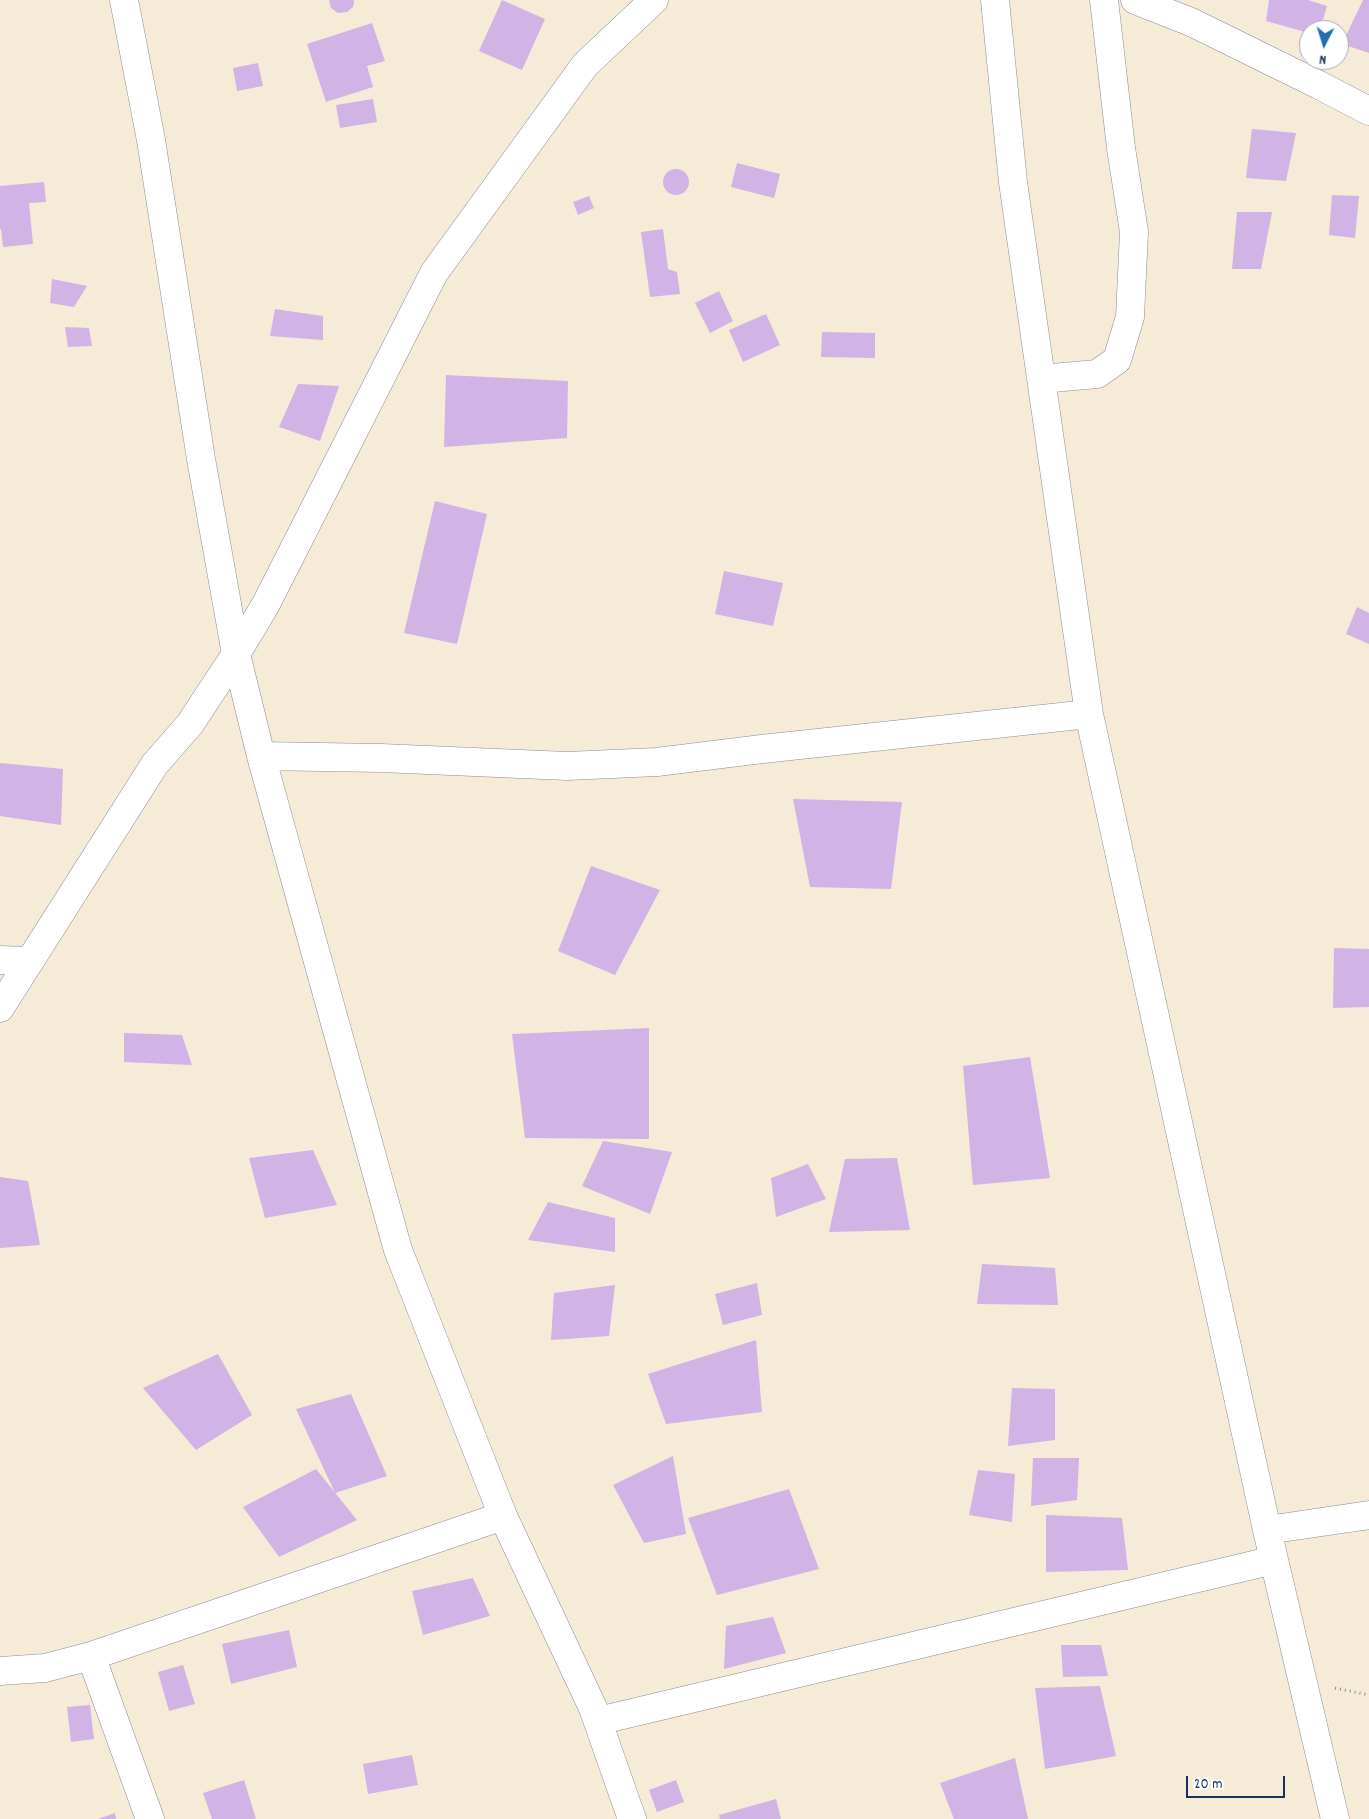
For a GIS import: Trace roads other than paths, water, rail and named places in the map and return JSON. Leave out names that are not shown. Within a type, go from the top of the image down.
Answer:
[{"type":"street","points":[[124,0],[151,140],[200,449],[236,654],[261,756],[398,1250],[503,1516],[598,1721],[632,1819]]},
{"type":"street","points":[[0,1008],[156,764],[190,724],[266,604],[434,274],[585,65],[654,0]]},
{"type":"street","points":[[995,0],[1013,182],[1089,714],[1267,1530],[1335,1819]]},
{"type":"street","points":[[1041,379],[1097,374],[1117,360],[1130,317],[1134,232],[1121,148],[1104,0]]},
{"type":"street","points":[[1135,0],[1190,22],[1369,111]]},
{"type":"street","points":[[261,756],[381,758],[567,766],[648,762],[1089,714]]},
{"type":"street","points":[[0,960],[29,961]]},
{"type":"street","points":[[0,1671],[45,1668],[91,1656],[503,1516]]},
{"type":"street","points":[[1267,1530],[1369,1516]]},
{"type":"street","points":[[598,1721],[1274,1560]]},
{"type":"street","points":[[91,1656],[150,1819]]}]
